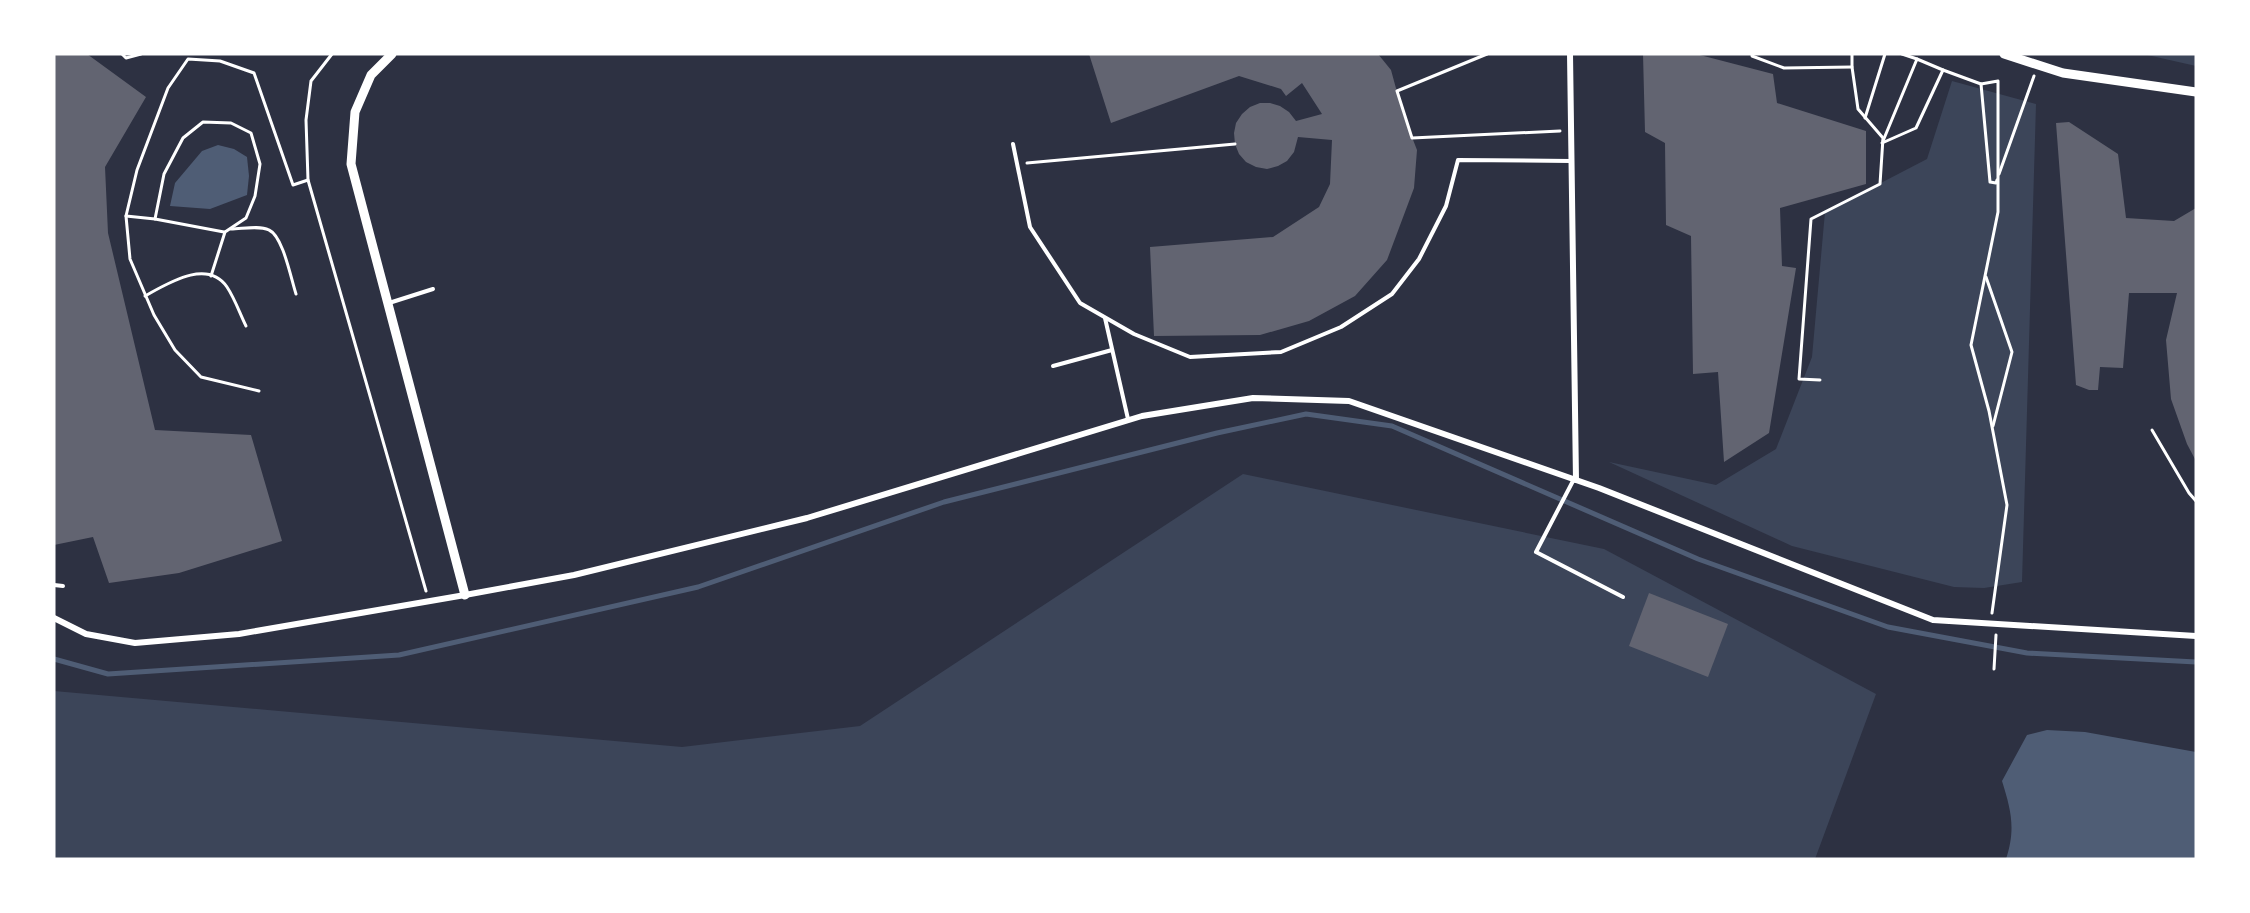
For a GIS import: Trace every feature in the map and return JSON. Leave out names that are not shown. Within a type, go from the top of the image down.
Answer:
[{"type":"street","points":[[392,54],[371,75],[355,112],[351,164],[465,595]]},
{"type":"street","points":[[1570,54],[1576,478]]},
{"type":"street","points":[[2004,54],[2063,74],[2196,92]]},
{"type":"street","points":[[54,618],[86,634],[135,643],[239,634],[465,595],[574,574],[807,518],[1128,419],[1253,398],[1349,401],[1576,478],[1934,620],[2196,636]]},
{"type":"lane","points":[[1013,144],[1030,227],[1080,303],[1134,334],[1190,357],[1281,352],[1341,327],[1392,294],[1419,259],[1441,217],[1458,160],[1571,161]]},
{"type":"lane","points":[[388,304],[433,289]]},
{"type":"lane","points":[[1105,318],[1128,419]]},
{"type":"lane","points":[[1053,366],[1112,350]]},
{"type":"lane","points":[[1576,478],[1536,552],[1623,597]]},
{"type":"lane","points":[[54,585],[63,586]]},
{"type":"path","points":[[122,54],[126,58],[141,54]]},
{"type":"path","points":[[332,54],[311,81],[306,120],[308,180],[429,601]]},
{"type":"path","points":[[1487,54],[1396,92],[1412,138],[1571,131]]},
{"type":"path","points":[[1752,54],[1752,56],[1784,68],[1852,67]]},
{"type":"path","points":[[1820,380],[1799,379],[1811,219],[1880,184],[1883,138],[1858,109],[1852,54]]},
{"type":"path","points":[[1865,118],[1885,54]]},
{"type":"path","points":[[1902,54],[1981,84],[1998,81],[1998,212],[1971,345],[1993,428],[2007,505],[1993,624],[1994,669]]},
{"type":"path","points":[[259,391],[201,377],[175,350],[153,315],[130,259],[126,216],[137,170],[168,88],[188,59],[220,61],[254,73],[293,185],[308,180]]},
{"type":"path","points":[[1882,142],[1917,59]]},
{"type":"path","points":[[1882,142],[1916,129],[1943,70],[1948,72]]},
{"type":"path","points":[[1981,84],[1990,182],[1996,183],[2034,75]]},
{"type":"path","points":[[155,219],[164,174],[183,138],[203,122],[231,123],[251,133],[260,164],[255,196],[246,218],[225,232],[211,276]]},
{"type":"path","points":[[1017,164],[1235,144]]},
{"type":"path","points":[[126,216],[225,232]]},
{"type":"path","points":[[229,229],[266,228],[275,233],[285,255],[296,294]]},
{"type":"path","points":[[145,296],[174,280],[197,274],[211,276],[226,286],[246,326]]},
{"type":"path","points":[[1985,276],[2012,352],[1993,428]]},
{"type":"path","points":[[2152,430],[2196,501]]},
{"type":"shaded area","points":[[2143,54],[2196,54],[2196,66]]},
{"type":"shaded area","points":[[1952,81],[2036,104],[2022,582],[1984,588],[1954,587],[1792,546],[1609,462],[1716,485],[1776,449],[1812,357],[1825,212],[1927,159]]},
{"type":"shaded area","points":[[218,145],[234,149],[247,157],[249,176],[247,195],[210,209],[170,206],[175,183],[202,151]]},
{"type":"shaded area","points":[[1243,474],[1604,549],[1876,694],[1815,859],[54,859],[54,691],[682,747],[860,726]]},
{"type":"shaded area","points":[[2047,730],[2085,732],[2196,752],[2196,859],[2006,859],[2012,829],[2002,781],[2027,735]]},
{"type":"building","points":[[54,54],[87,54],[146,97],[105,167],[108,233],[155,430],[251,435],[282,541],[179,573],[109,583],[93,537],[54,545]]},
{"type":"building","points":[[1089,54],[1378,54],[1391,70],[1403,114],[1417,150],[1414,188],[1387,260],[1355,296],[1309,321],[1260,335],[1154,336],[1150,247],[1273,237],[1319,207],[1330,184],[1332,140],[1298,137],[1294,152],[1287,161],[1267,169],[1246,162],[1239,154],[1234,133],[1236,123],[1250,107],[1260,103],[1280,106],[1296,121],[1322,114],[1302,83],[1286,96],[1281,89],[1239,76],[1111,123]]},
{"type":"building","points":[[1643,54],[1696,54],[1773,74],[1777,103],[1866,131],[1866,184],[1780,208],[1782,266],[1796,268],[1769,433],[1724,462],[1718,372],[1693,374],[1691,236],[1666,225],[1665,143],[1645,132]]},
{"type":"building","points":[[2069,122],[2118,154],[2126,218],[2174,221],[2196,208],[2196,461],[2187,444],[2171,399],[2166,340],[2177,293],[2129,293],[2123,368],[2100,367],[2098,390],[2089,390],[2076,385],[2056,123]]},
{"type":"building","points":[[1649,593],[1728,624],[1708,677],[1629,646]]},
{"type":"waterway","points":[[54,659],[108,674],[399,655],[698,587],[944,502],[1217,433],[1306,414],[1392,426],[1698,559],[1888,627],[2027,653],[2196,662]]}]
